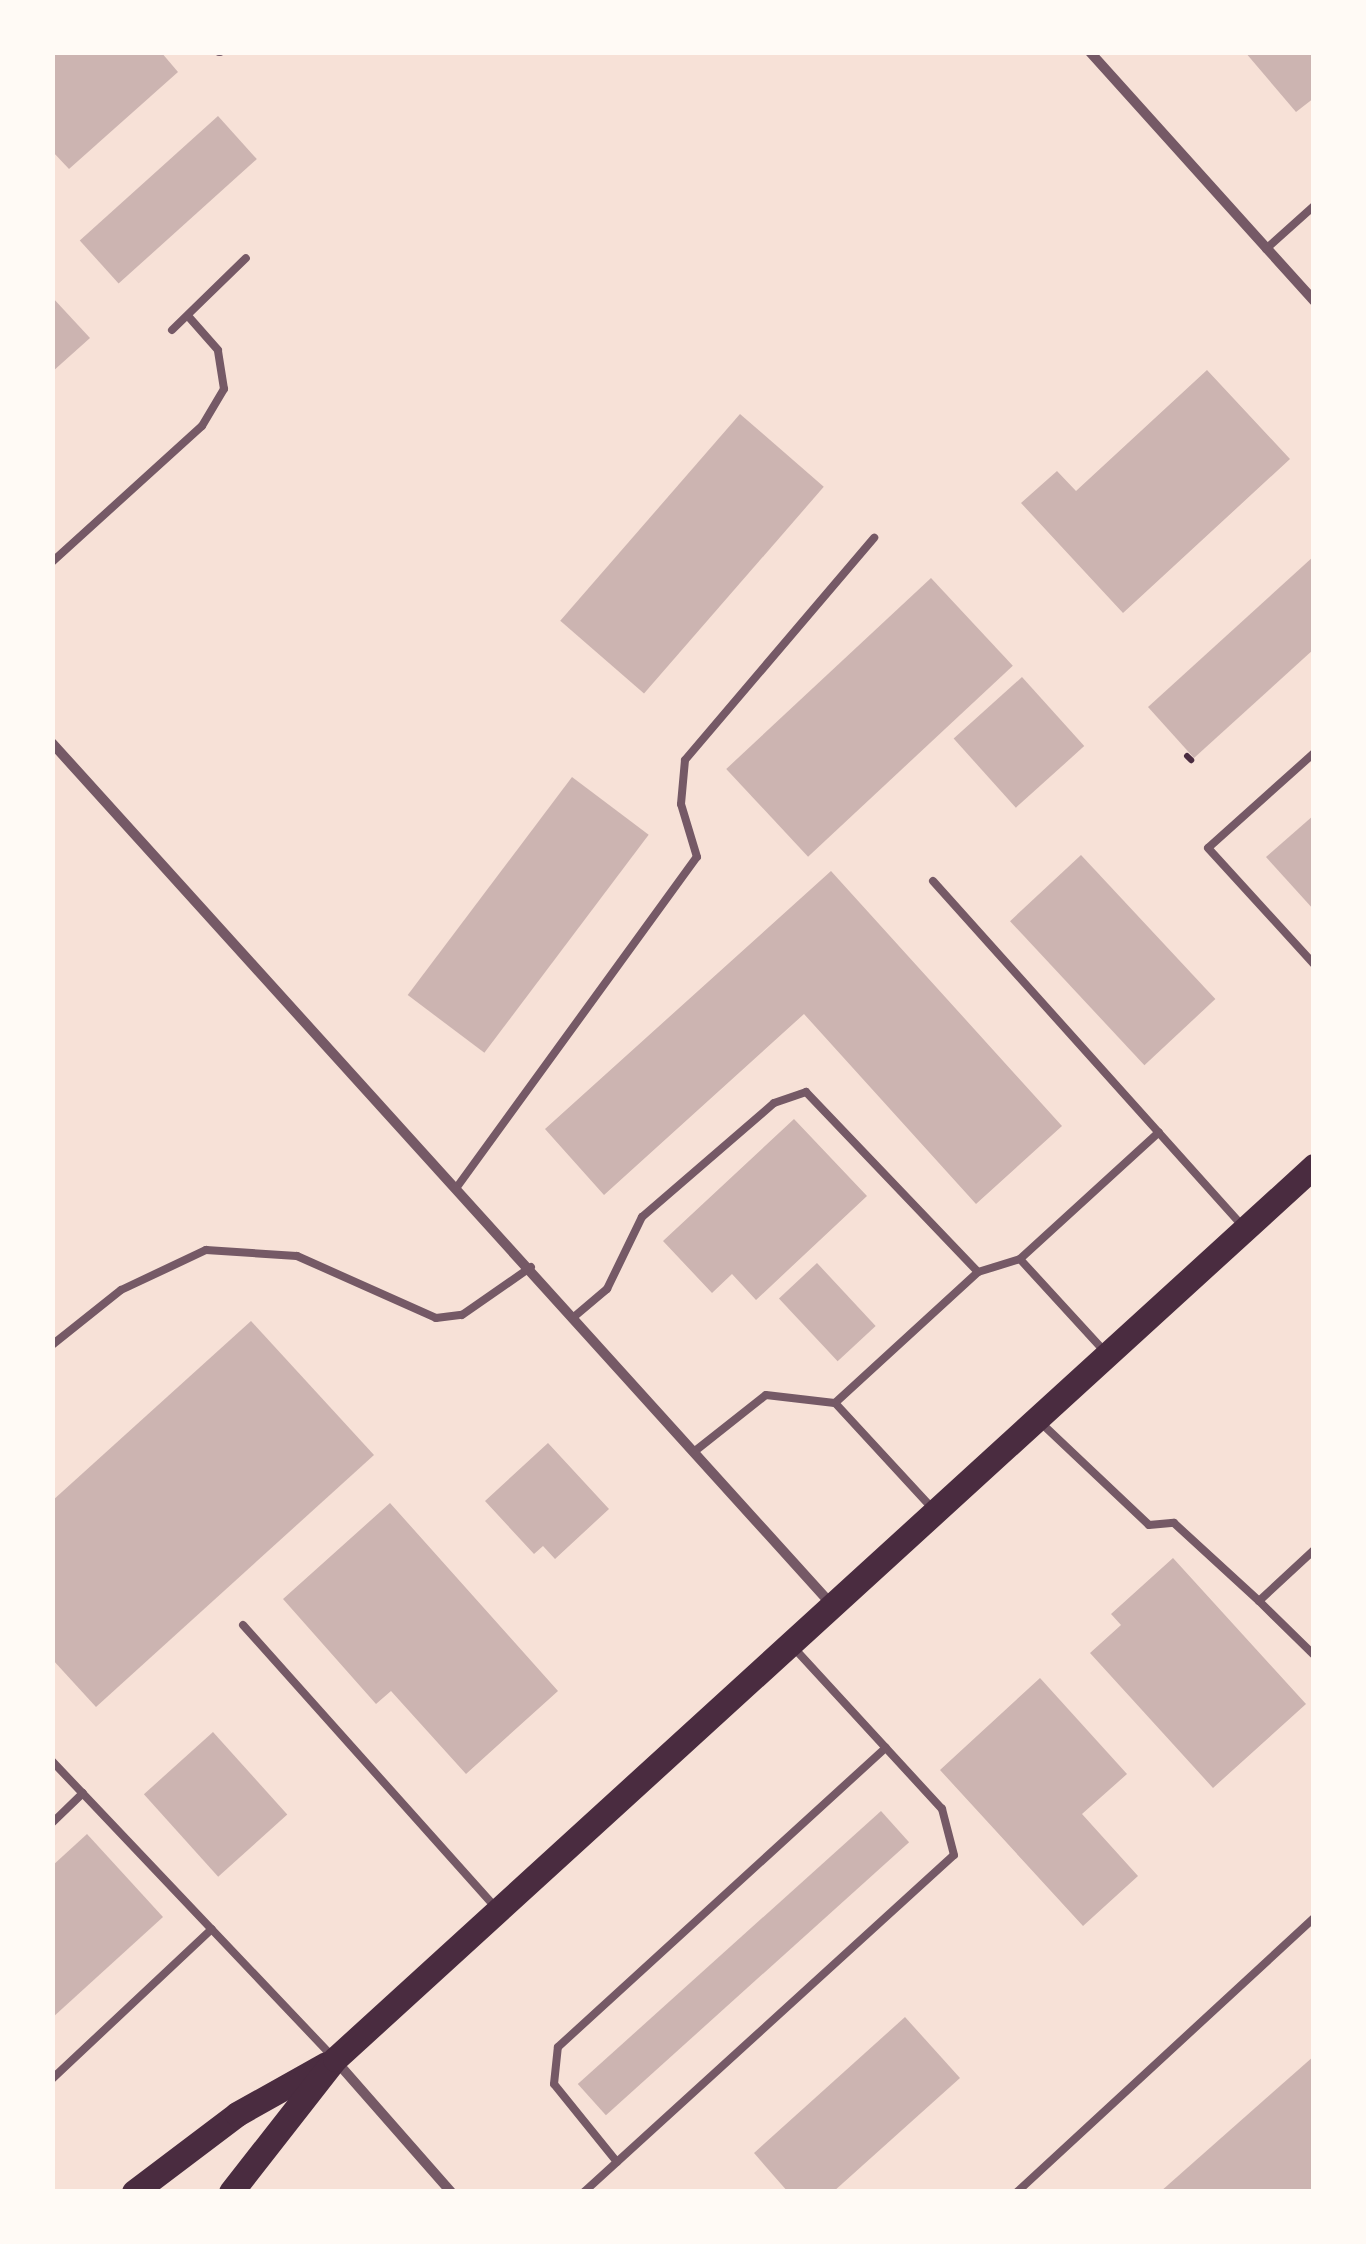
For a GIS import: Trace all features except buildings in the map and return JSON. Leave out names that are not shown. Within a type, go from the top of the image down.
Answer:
[{"type":"main road","points":[[231,2192],[335,2059],[1314,1166]]},
{"type":"main road","points":[[134,2192],[237,2114],[335,2059]]},
{"type":"street","points":[[1090,52],[1314,302]]},
{"type":"street","points":[[52,743],[576,1316],[832,1605]]},
{"type":"street","points":[[335,2059],[452,2192]]},
{"type":"lane","points":[[1266,249],[1314,206]]},
{"type":"lane","points":[[172,330],[246,258]]},
{"type":"lane","points":[[52,562],[202,426],[224,389],[218,350],[188,316]]},
{"type":"lane","points":[[457,1187],[696,857],[680,804],[685,760],[874,538]]},
{"type":"lane","points":[[1314,753],[1208,848],[1314,964]]},
{"type":"lane","points":[[932,881],[1245,1228]]},
{"type":"lane","points":[[576,1316],[607,1288],[642,1217],[774,1102],[806,1092],[978,1272]]},
{"type":"lane","points":[[835,1404],[978,1272],[1020,1258],[1158,1132]]},
{"type":"lane","points":[[52,1345],[121,1290],[206,1250],[296,1256],[436,1318],[462,1315],[530,1268]]},
{"type":"lane","points":[[1020,1258],[1108,1354]]},
{"type":"lane","points":[[695,1451],[766,1395],[835,1404],[935,1511]]},
{"type":"lane","points":[[1036,1419],[1149,1525],[1174,1523],[1314,1655]]},
{"type":"lane","points":[[1259,1601],[1314,1550]]},
{"type":"lane","points":[[243,1625],[498,1910]]},
{"type":"lane","points":[[584,2192],[954,1855],[942,1809],[790,1644]]},
{"type":"lane","points":[[617,2162],[554,2084],[558,2047],[886,1748]]},
{"type":"lane","points":[[52,1760],[335,2059]]},
{"type":"lane","points":[[52,1823],[83,1793]]},
{"type":"lane","points":[[1016,2192],[1314,1918]]},
{"type":"lane","points":[[52,2079],[212,1929]]}]
